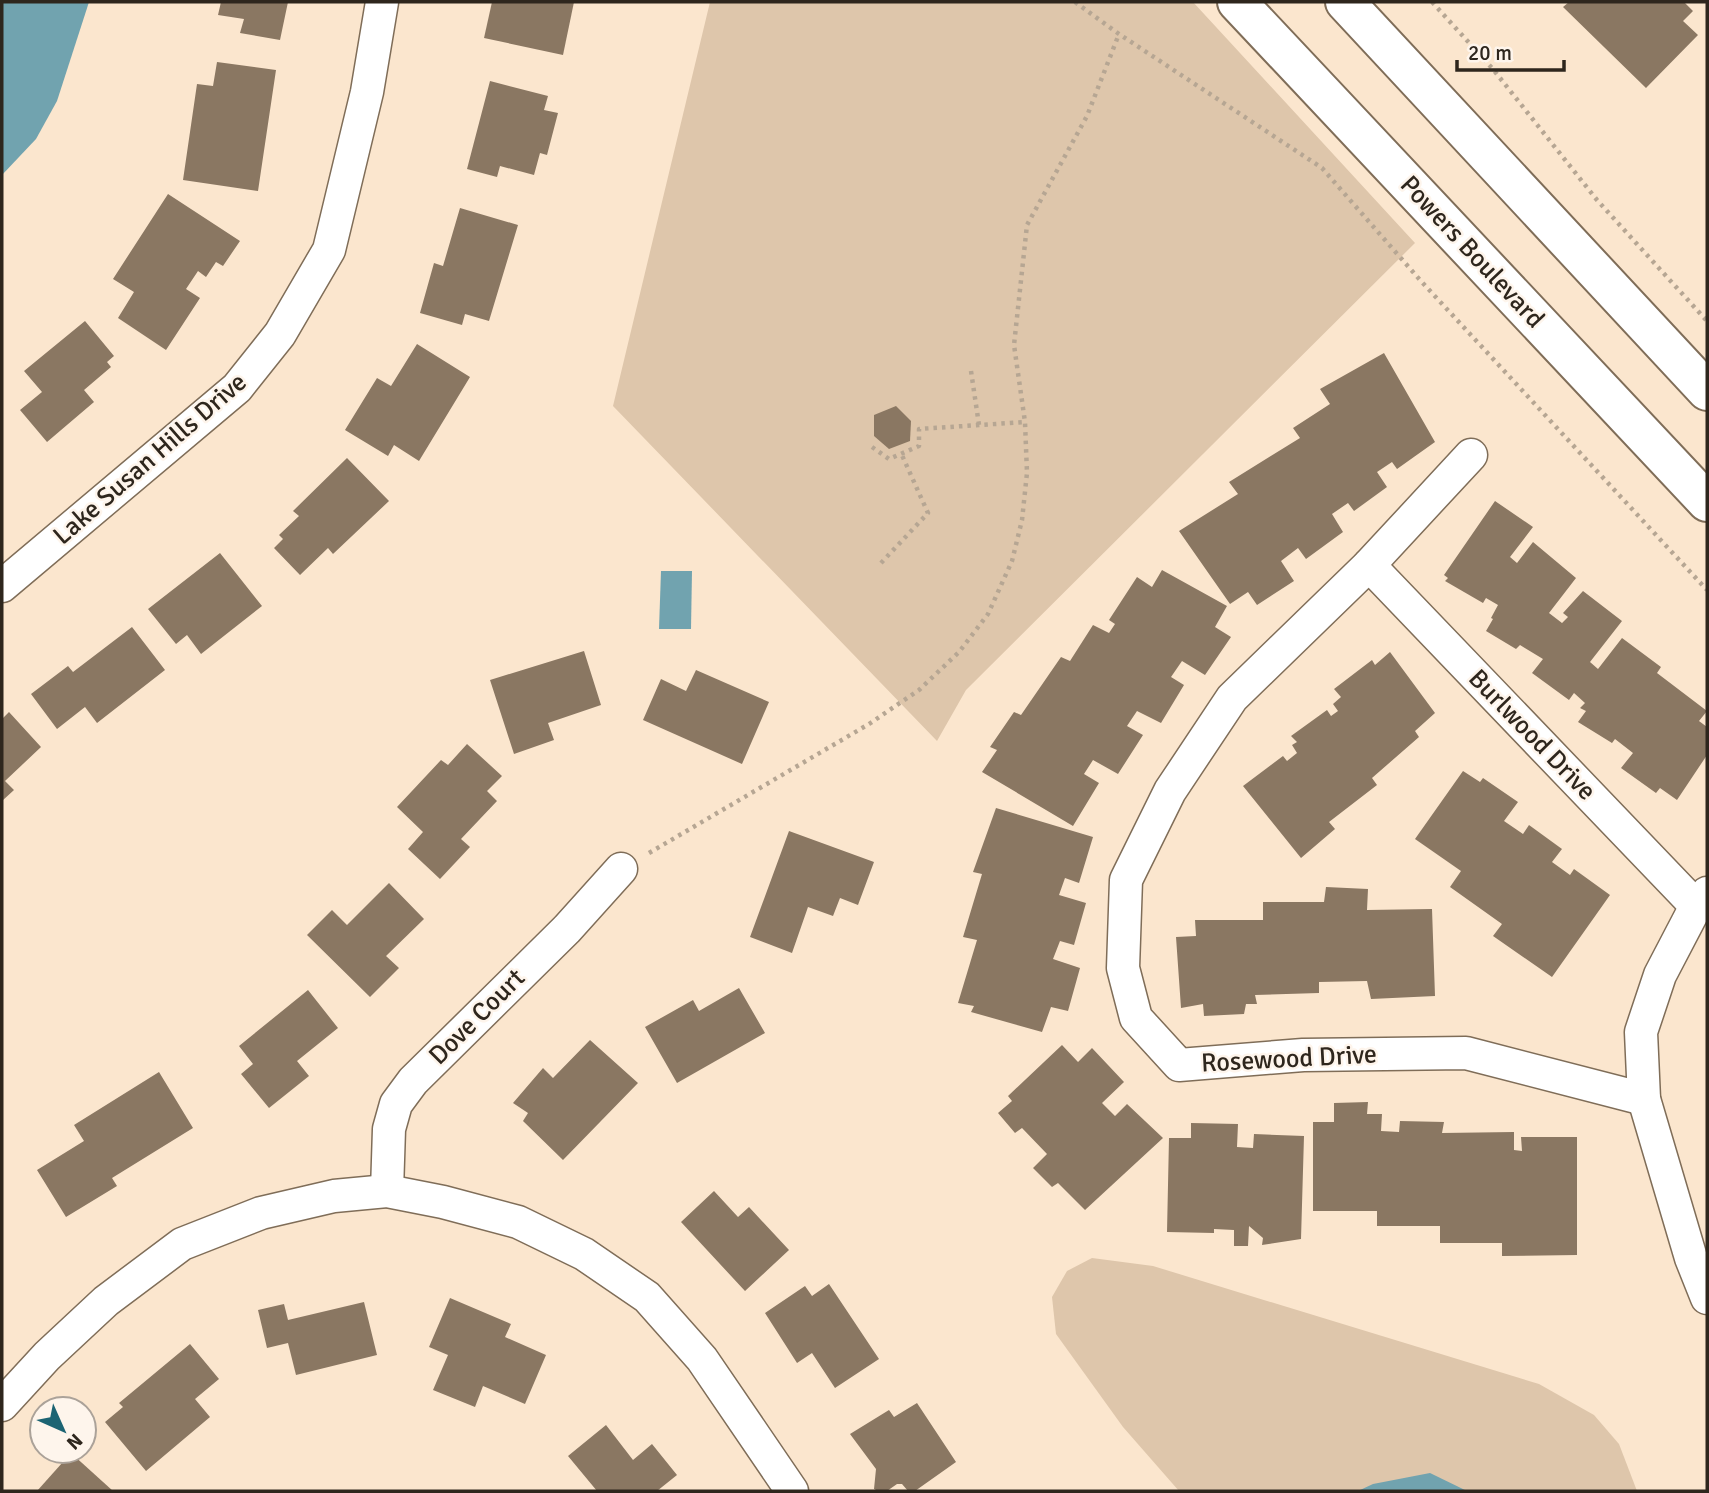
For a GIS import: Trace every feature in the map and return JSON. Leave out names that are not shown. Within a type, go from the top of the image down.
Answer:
[{"type":"main road","name":"Powers Boulevard","points":[[1237,2],[1707,502]]},
{"type":"main road","points":[[1345,2],[1707,391]]},
{"type":"street","name":"Lake Susan Hills Drive","points":[[2,586],[237,388],[280,334],[329,250],[367,92],[382,2]]},
{"type":"street","name":"Rosewood Drive","points":[[1471,455],[1369,565],[1232,698],[1170,791],[1126,880],[1123,968],[1136,1018],[1179,1065],[1303,1055],[1466,1053],[1644,1100]]},
{"type":"street","name":"Burlwood Drive","points":[[1369,565],[1702,900]]},
{"type":"street","name":"Dove Court","points":[[387,1191],[389,1129],[396,1104],[412,1081],[567,929],[621,869]]},
{"type":"street","points":[[1702,900],[1660,975],[1641,1032],[1644,1100],[1696,1230],[1707,1298]]},
{"type":"street","points":[[2,1405],[47,1356],[106,1301],[182,1244],[261,1213],[334,1196],[387,1191],[443,1202],[518,1222],[584,1254],[647,1297],[702,1359],[792,1491]]},
{"type":"path","points":[[1074,2],[1322,169],[1420,280],[1707,590]]},
{"type":"path","points":[[1432,2],[1492,68],[1597,201],[1707,321]]},
{"type":"path","points":[[621,869],[869,724],[919,690],[959,652],[988,614],[1012,561],[1022,520],[1026,485],[1025,422],[1014,345],[1027,225],[1087,116],[1119,34]]},
{"type":"path","points":[[971,371],[979,425]]},
{"type":"path","points":[[872,447],[889,459],[919,446],[919,429],[1025,422]]},
{"type":"path","points":[[881,563],[928,513],[901,453]]},
{"type":"shaded area","points":[[710,2],[1193,2],[1415,243],[966,690],[937,741],[613,406]]},
{"type":"shaded area","points":[[1092,1258],[1153,1266],[1539,1384],[1594,1415],[1619,1444],[1637,1491],[1179,1491],[1123,1427],[1056,1334],[1052,1297],[1067,1271]]},
{"type":"water","points":[[2,2],[89,2],[57,101],[36,139],[2,175]]},
{"type":"water","points":[[661,571],[692,571],[691,629],[659,629]]},
{"type":"water","points":[[1430,1473],[1467,1491],[1358,1491],[1373,1484]]},
{"type":"building","points":[[221,2],[288,2],[280,40],[240,33],[244,19],[218,15]]},
{"type":"building","points":[[492,2],[574,2],[563,55],[484,38]]},
{"type":"building","points":[[1569,2],[1684,2],[1693,11],[1683,21],[1698,35],[1646,88],[1563,7]]},
{"type":"building","points":[[217,62],[276,70],[258,191],[183,180],[197,84],[213,86]]},
{"type":"building","points":[[490,81],[548,96],[544,110],[558,113],[547,155],[540,153],[534,175],[500,166],[497,177],[467,169]]},
{"type":"building","points":[[168,194],[240,241],[223,266],[216,262],[206,277],[198,271],[186,289],[200,298],[166,350],[118,318],[134,292],[113,279]]},
{"type":"building","points":[[460,208],[518,225],[489,321],[465,314],[462,325],[420,313],[434,263],[443,266]]},
{"type":"building","points":[[85,321],[114,356],[107,362],[111,367],[84,390],[94,402],[47,442],[20,410],[42,392],[24,371]]},
{"type":"building","points":[[417,344],[470,377],[419,461],[394,445],[388,456],[345,430],[377,378],[391,386]]},
{"type":"building","points":[[1384,353],[1435,442],[1397,469],[1392,462],[1377,472],[1387,487],[1354,511],[1348,503],[1332,514],[1343,532],[1306,559],[1298,548],[1281,561],[1294,581],[1257,605],[1248,592],[1230,604],[1179,531],[1238,494],[1229,482],[1300,438],[1293,428],[1330,404],[1320,389]]},
{"type":"building","points":[[896,406],[911,421],[910,441],[889,449],[874,436],[874,415]]},
{"type":"building","points":[[347,458],[389,501],[333,554],[328,548],[300,575],[274,548],[283,539],[279,535],[299,516],[293,511]]},
{"type":"building","points":[[1495,501],[1533,527],[1510,557],[1517,563],[1533,542],[1576,578],[1549,613],[1562,623],[1568,617],[1563,613],[1583,591],[1622,621],[1590,662],[1598,669],[1622,638],[1661,667],[1657,673],[1707,711],[1699,721],[1707,727],[1707,755],[1677,800],[1660,788],[1656,793],[1621,768],[1633,753],[1615,739],[1612,743],[1578,722],[1586,711],[1580,708],[1585,703],[1574,693],[1569,700],[1532,673],[1543,659],[1520,645],[1516,649],[1486,631],[1498,605],[1486,598],[1483,603],[1445,581],[1448,578],[1444,575]]},
{"type":"building","points":[[220,553],[262,606],[201,654],[187,635],[176,644],[148,609]]},
{"type":"building","points":[[1162,570],[1227,606],[1215,627],[1231,637],[1205,675],[1182,661],[1171,677],[1184,685],[1161,723],[1137,711],[1127,726],[1143,735],[1118,774],[1093,760],[1084,774],[1099,783],[1073,826],[982,772],[997,750],[990,747],[1014,712],[1021,715],[1061,657],[1070,661],[1093,625],[1109,633],[1115,624],[1109,620],[1137,577],[1152,587]]},
{"type":"building","points":[[132,627],[165,670],[97,723],[85,707],[57,729],[31,694],[68,666],[73,672]]},
{"type":"building","points":[[584,651],[601,705],[548,723],[554,740],[514,754],[490,680]]},
{"type":"building","points":[[1390,652],[1435,713],[1415,731],[1419,737],[1372,778],[1377,785],[1329,822],[1335,829],[1301,858],[1243,786],[1283,756],[1287,761],[1297,753],[1292,745],[1297,742],[1291,736],[1327,710],[1331,716],[1338,711],[1333,704],[1341,697],[1334,689],[1372,660],[1375,665]]},
{"type":"building","points":[[696,670],[769,702],[742,764],[643,720],[661,679],[686,691]]},
{"type":"building","points":[[9,712],[41,747],[5,781],[14,790],[2,801],[2,719]]},
{"type":"building","points":[[467,744],[502,776],[487,791],[497,801],[461,839],[470,847],[440,879],[408,849],[423,832],[397,807],[441,760],[448,765]]},
{"type":"building","points":[[1463,771],[1480,782],[1483,778],[1518,802],[1504,821],[1523,834],[1529,825],[1562,849],[1552,862],[1570,875],[1574,869],[1610,895],[1552,977],[1493,936],[1502,924],[1450,887],[1461,871],[1415,839]]},
{"type":"building","points":[[996,808],[1093,837],[1079,883],[1065,878],[1059,895],[1086,903],[1074,945],[1060,941],[1053,959],[1080,968],[1068,1011],[1051,1007],[1042,1032],[971,1012],[974,1006],[958,1003],[977,940],[963,937],[982,874],[973,872]]},
{"type":"building","points":[[789,831],[874,862],[858,905],[840,898],[833,916],[808,907],[792,953],[750,937]]},
{"type":"building","points":[[389,883],[424,919],[386,956],[399,968],[370,997],[307,935],[332,910],[347,925]]},
{"type":"building","points":[[1326,887],[1368,889],[1367,910],[1432,909],[1435,996],[1371,999],[1367,981],[1319,982],[1319,993],[1255,995],[1257,1004],[1246,1004],[1244,1014],[1204,1016],[1203,1004],[1181,1008],[1176,937],[1196,936],[1195,920],[1263,920],[1263,902],[1324,902]]},
{"type":"building","points":[[739,988],[765,1033],[677,1083],[645,1027],[693,1000],[699,1011]]},
{"type":"building","points":[[308,990],[338,1028],[297,1061],[309,1076],[269,1108],[241,1074],[253,1064],[239,1046]]},
{"type":"building","points":[[590,1040],[638,1083],[563,1160],[523,1121],[528,1113],[513,1103],[543,1068],[553,1078]]},
{"type":"building","points":[[1062,1045],[1078,1062],[1092,1048],[1124,1082],[1102,1103],[1115,1116],[1127,1104],[1163,1138],[1085,1210],[1058,1183],[1052,1187],[1033,1168],[1047,1154],[1022,1128],[1015,1133],[998,1113],[1012,1101],[1008,1096]]},
{"type":"building","points":[[159,1072],[193,1128],[112,1178],[117,1186],[66,1217],[37,1170],[84,1141],[74,1125]]},
{"type":"building","points":[[1368,1102],[1367,1114],[1382,1114],[1381,1131],[1399,1132],[1400,1121],[1444,1122],[1442,1133],[1514,1132],[1514,1150],[1522,1151],[1521,1137],[1577,1137],[1577,1255],[1502,1256],[1502,1243],[1440,1243],[1440,1226],[1377,1226],[1377,1211],[1313,1211],[1313,1122],[1334,1122],[1334,1103]]},
{"type":"building","points":[[1191,1123],[1238,1124],[1237,1147],[1253,1148],[1254,1134],[1304,1136],[1301,1239],[1262,1245],[1263,1238],[1249,1226],[1248,1246],[1234,1246],[1234,1230],[1214,1229],[1214,1233],[1167,1232],[1169,1138],[1191,1138]]},
{"type":"building","points":[[714,1191],[738,1217],[749,1207],[789,1250],[745,1291],[681,1222]]},
{"type":"building","points":[[829,1284],[879,1359],[835,1388],[812,1353],[797,1363],[765,1313],[805,1286],[812,1296]]},
{"type":"building","points":[[450,1298],[511,1324],[505,1337],[546,1355],[525,1404],[483,1386],[475,1407],[433,1390],[448,1355],[429,1347]]},
{"type":"building","points":[[364,1302],[377,1355],[296,1375],[288,1343],[267,1348],[258,1310],[284,1304],[288,1320]]},
{"type":"building","points":[[190,1344],[219,1379],[195,1399],[210,1417],[146,1471],[105,1422],[123,1407],[119,1403]]},
{"type":"building","points":[[917,1403],[956,1462],[915,1491],[908,1491],[902,1484],[897,1484],[887,1491],[878,1491],[874,1489],[876,1469],[850,1434],[889,1410],[894,1417]]},
{"type":"building","points":[[606,1425],[633,1460],[652,1444],[677,1475],[657,1491],[597,1491],[568,1456]]},
{"type":"building","points":[[60,1465],[84,1465],[113,1491],[37,1491]]}]
